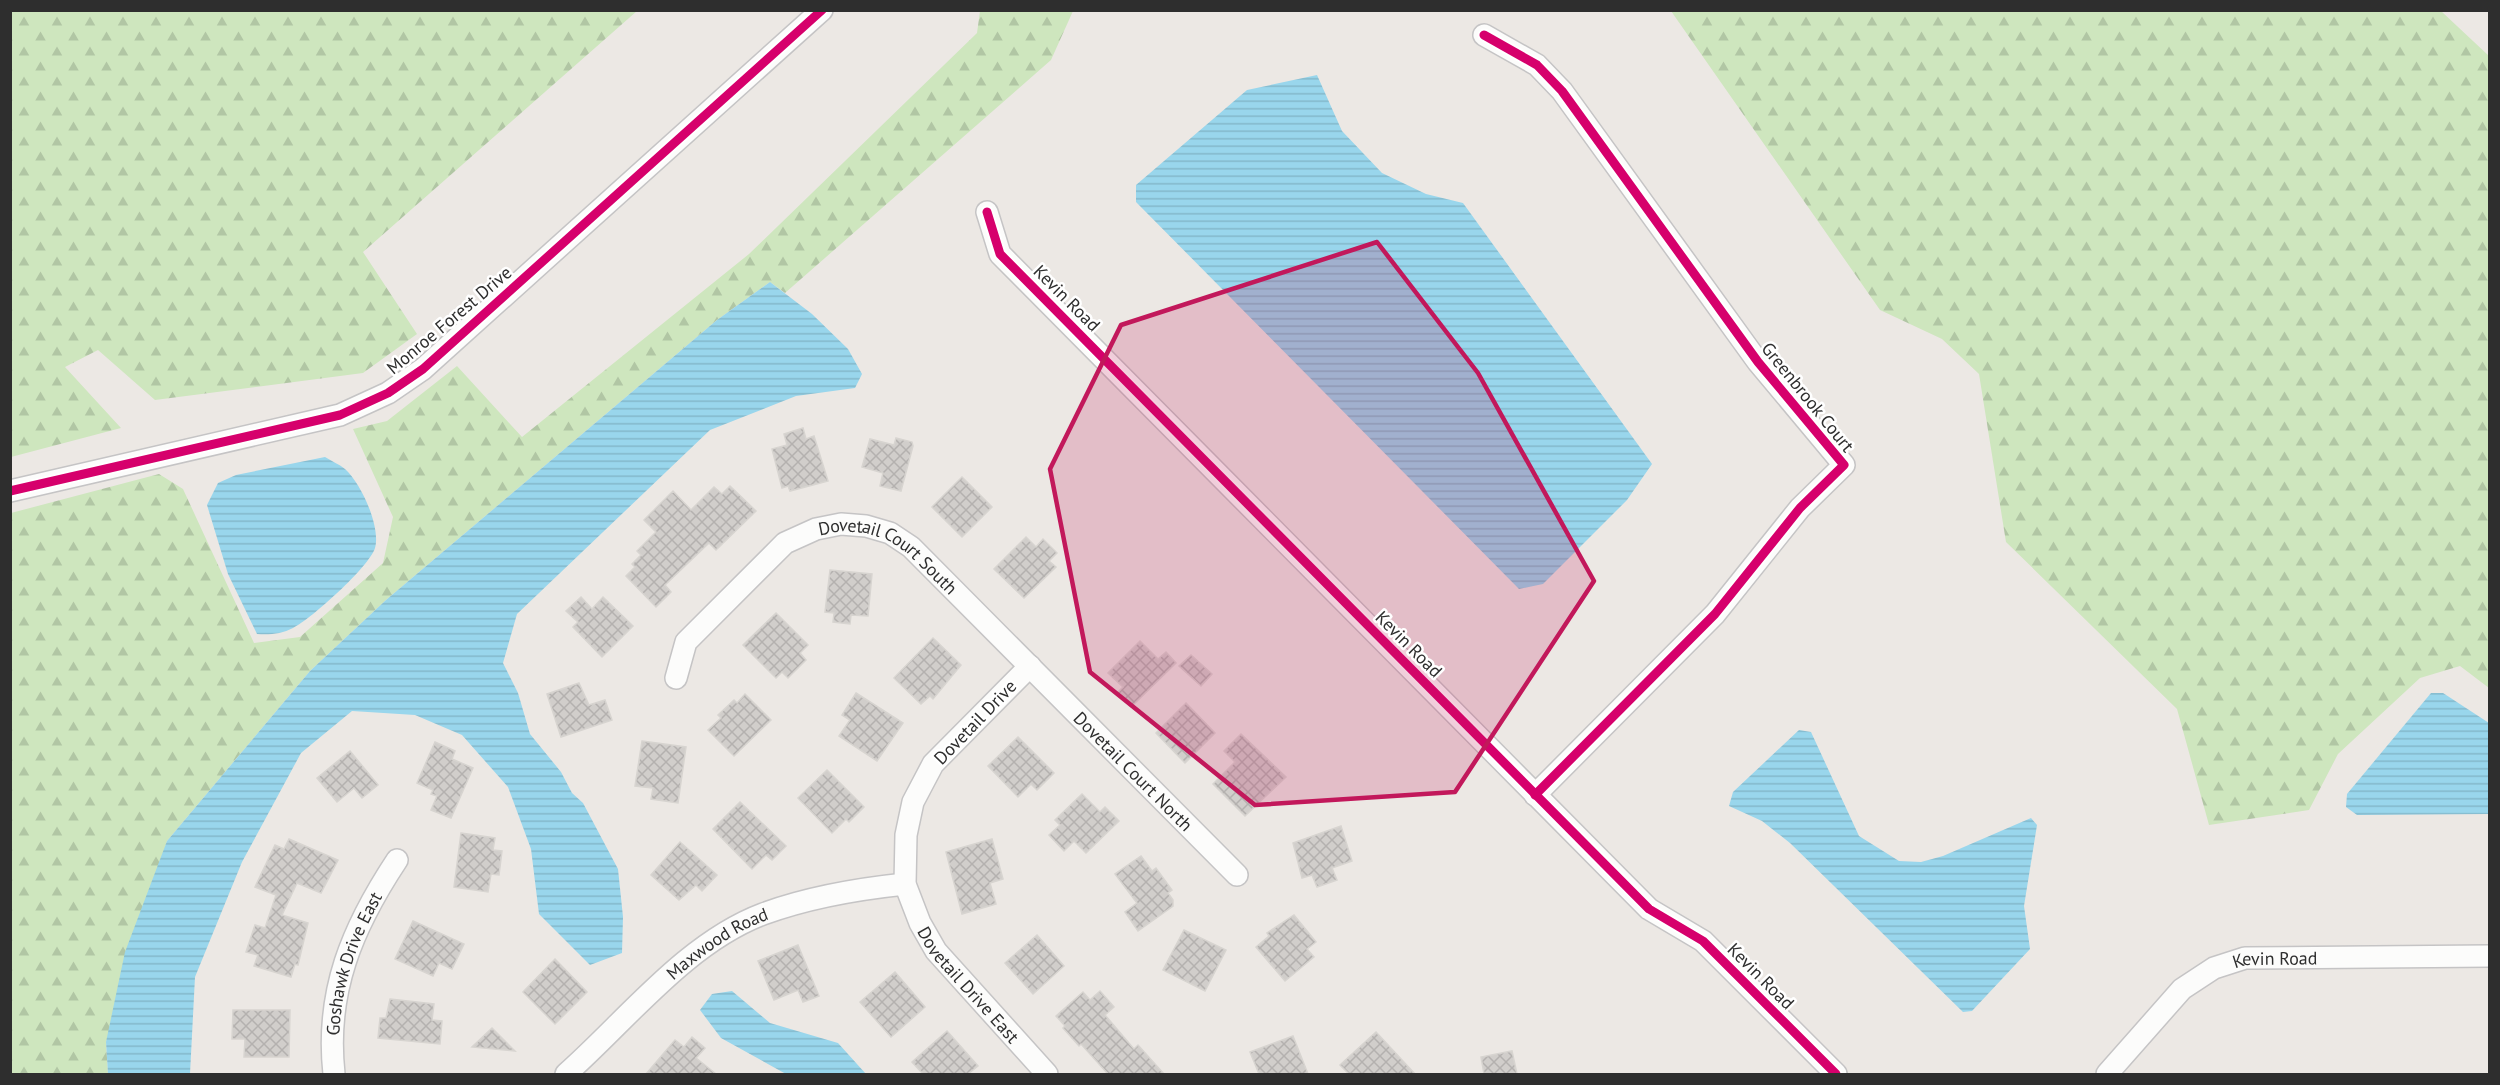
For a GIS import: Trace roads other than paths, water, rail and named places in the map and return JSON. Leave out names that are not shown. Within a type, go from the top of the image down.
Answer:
[{"type":"street","name":"Monroe Forest Drive","points":[[10,491],[340,415],[388,393],[423,369],[822,10]]},
{"type":"street","name":"Greenbrook Court","points":[[1484,35],[1537,65],[1562,91],[1758,362],[1844,465],[1800,508],[1715,614],[1535,795]]},
{"type":"street","name":"Kevin Road","points":[[987,212],[1000,254],[1649,909],[1702,941],[1836,1074]]},
{"type":"street","name":"Dovetail Court South","points":[[676,678],[686,642],[785,543],[816,529],[842,524],[874,528],[890,534],[911,547],[1030,666]]},
{"type":"street","name":"Dovetail Court North","points":[[1030,666],[1237,875]]},
{"type":"street","name":"Dovetail Drive","points":[[905,884],[906,835],[913,802],[933,764],[1030,666]]},
{"type":"street","name":"Goshawk Drive East","points":[[334,1074],[332,1054],[334,1012],[344,960],[369,902],[397,860]]},
{"type":"street","name":"Maxwood Road","points":[[576,1072],[651,993],[699,951],[733,929],[761,915],[831,895],[905,884]]},
{"type":"street","name":"Dovetail Drive East","points":[[905,884],[920,923],[936,951],[1047,1074]]},
{"type":"street","name":"Kevin Road","points":[[2107,1074],[2182,989],[2214,968],[2245,958],[2490,956]]},
{"type":"water","points":[[1317,75],[1342,131],[1382,173],[1426,194],[1463,203],[1652,464],[1627,500],[1543,584],[1519,589],[1136,202],[1136,185],[1247,90]]},
{"type":"water","points":[[770,282],[812,314],[848,349],[862,374],[855,388],[796,396],[710,430],[517,614],[503,663],[518,693],[530,734],[561,772],[572,793],[583,803],[618,869],[623,917],[622,953],[590,965],[539,914],[531,849],[508,787],[462,735],[415,715],[352,711],[301,753],[242,862],[195,977],[190,1074],[108,1074],[106,1042],[125,952],[167,841],[310,671],[386,600],[717,320]]},
{"type":"water","points":[[325,457],[345,469],[357,484],[372,517],[376,539],[375,548],[351,579],[301,623],[280,633],[257,634],[228,574],[207,505],[218,483],[236,475]]},
{"type":"water","points":[[2431,693],[2443,693],[2489,723],[2489,814],[2357,815],[2346,807],[2347,794]]},
{"type":"water","points":[[1799,730],[1811,732],[1859,836],[1899,861],[1921,862],[1943,856],[2031,818],[2037,825],[2024,906],[2030,949],[1972,1011],[1963,1012],[1790,843],[1762,821],[1729,806],[1733,792]]},
{"type":"water","points":[[732,991],[770,1023],[838,1043],[866,1074],[786,1074],[721,1038],[700,1010],[712,994]]}]
